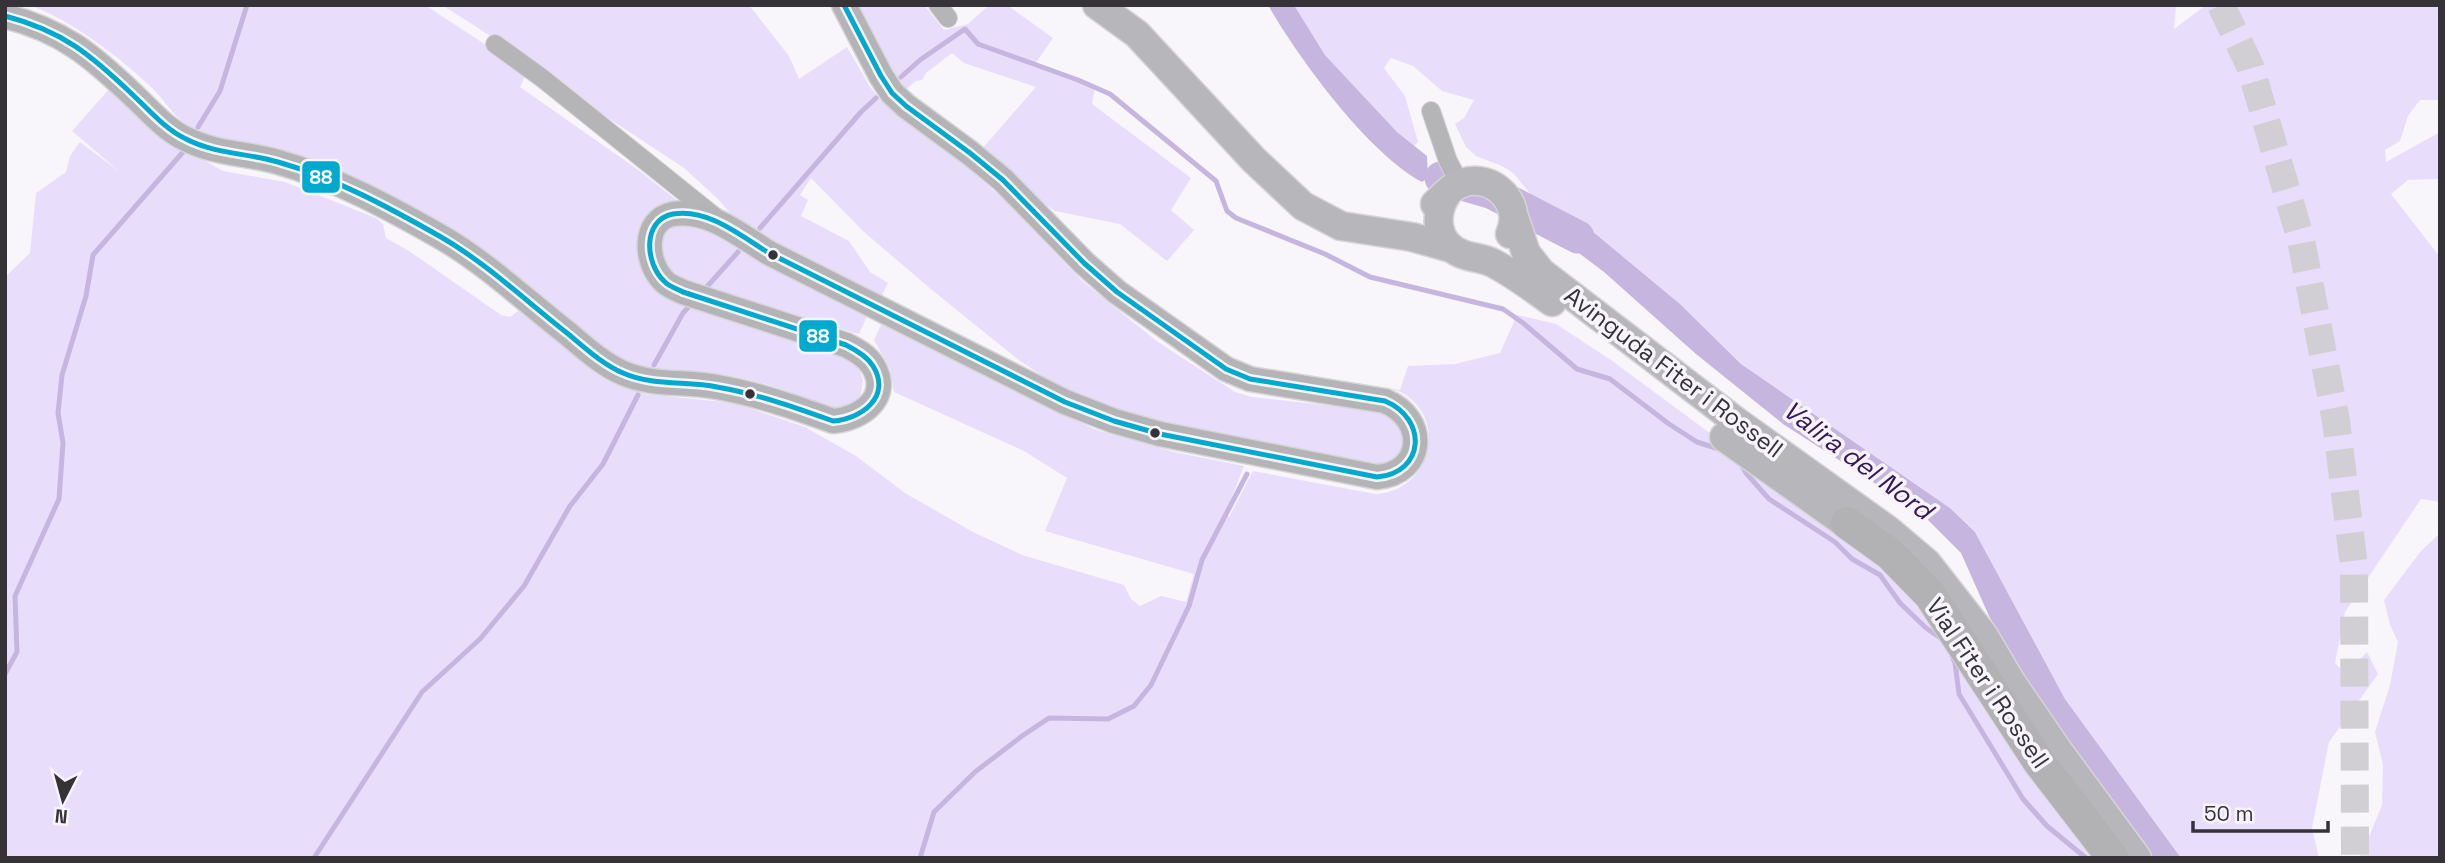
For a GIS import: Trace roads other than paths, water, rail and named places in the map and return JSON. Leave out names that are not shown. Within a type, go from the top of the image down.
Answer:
[{"type":"highway","name":"Vial Fiter i Rossell","points":[[1853,516],[1930,595],[2039,762],[2113,858]]},
{"type":"main road","points":[[1097,5],[1137,34],[1285,191],[1325,219],[1341,226],[1412,237],[1463,252],[1561,297]]},
{"type":"main road","points":[[1374,232],[1386,231],[1410,222],[1454,188],[1472,181],[1484,182],[1496,186],[1505,194],[1514,217],[1507,240],[1498,249],[1487,255],[1463,252],[1443,238],[1438,226],[1438,214],[1441,201],[1454,188]]},
{"type":"main road","name":"Avinguda Fiter i Rossell","points":[[1514,217],[1532,263],[1561,297],[1693,414],[1853,516],[1888,530],[1927,563],[1984,636],[2059,752],[2137,858]]},
{"type":"street","points":[[5,16],[42,27],[85,51],[184,139],[214,150],[278,162],[316,176],[444,239],[489,271],[597,357],[622,373],[654,382],[712,386],[753,393],[833,421],[847,420],[863,414],[873,403],[877,393],[873,366],[863,355],[846,345],[685,293],[664,282],[651,260],[649,244],[651,232],[660,219],[674,214],[708,218],[769,253],[1065,402],[1114,421],[1210,445],[1377,477],[1390,476],[1408,463],[1413,452],[1414,428],[1399,407],[1385,401],[1250,379],[1226,369],[1117,292],[1084,263],[1003,180],[892,93],[844,5]]},
{"type":"street","points":[[495,44],[542,78],[727,227]]},
{"type":"street","points":[[1431,111],[1454,188]]},
{"type":"water","points":[[1268,5],[1294,5],[1325,55],[1397,132],[1427,156],[1428,178],[1422,182],[1401,168],[1358,127],[1316,77]]},
{"type":"water","points":[[1535,204],[1592,231],[1680,304],[1741,364],[1950,508],[1975,532],[2065,699],[2181,858],[2152,858],[2029,689],[1989,616],[1961,553],[1927,519],[1904,502],[1783,424],[1696,354],[1604,272],[1559,238],[1537,230]]},
{"type":"waterway","points":[[198,127],[220,91],[247,5]]},
{"type":"waterway","points":[[901,77],[920,60],[965,29],[978,44],[1110,94],[1216,181],[1227,211],[1236,218],[1325,254],[1370,277],[1503,309],[1577,369],[1610,379],[1697,442],[1719,449]]},
{"type":"waterway","points":[[760,228],[876,98]]},
{"type":"waterway","points":[[5,674],[17,652],[15,596],[59,499],[63,443],[58,413],[62,375],[86,296],[93,255],[183,152]]},
{"type":"waterway","name":"Valira del Nord","points":[[1441,178],[1493,193],[1578,237]]},
{"type":"waterway","points":[[704,290],[738,252]]},
{"type":"waterway","points":[[654,365],[683,313],[693,302]]},
{"type":"waterway","points":[[314,858],[422,692],[480,639],[524,586],[570,506],[603,464],[638,395]]},
{"type":"waterway","points":[[1741,464],[1769,499],[1835,542],[1852,559],[1880,575],[1900,603],[1942,639]]},
{"type":"waterway","points":[[920,858],[934,812],[975,772],[1022,736],[1049,718],[1108,719],[1134,706],[1151,685],[1189,606],[1202,560],[1247,474]]},
{"type":"waterway","points":[[1952,656],[1959,694],[2023,799],[2047,826],[2086,858]]},
{"type":"tunnel","points":[[2221,5],[2250,66],[2301,240],[2336,421],[2354,566],[2355,858]]}]
